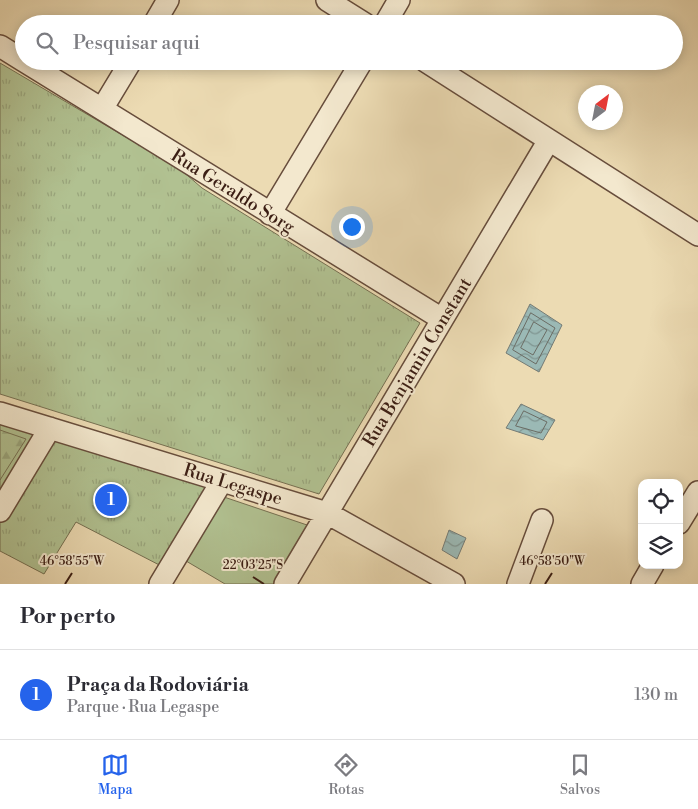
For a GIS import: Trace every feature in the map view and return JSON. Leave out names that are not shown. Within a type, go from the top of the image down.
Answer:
[{"type":"street","points":[[159,15],[168,0]]},
{"type":"street","points":[[327,0],[351,15]]},
{"type":"street","points":[[390,15],[399,0]]},
{"type":"street","name":"Rua Geraldo Sorg","points":[[0,46],[15,55]]},
{"type":"street","name":"Rua Geraldo Sorg","points":[[39,70],[442,319]]},
{"type":"street","points":[[102,109],[126,70]]},
{"type":"street","points":[[270,214],[357,70]]},
{"type":"street","points":[[438,70],[698,235]]},
{"type":"street","name":"Rua Benjamin Constant","points":[[286,584],[549,140]]},
{"type":"street","name":"Rua Legaspe","points":[[0,413],[327,513],[454,584]]},
{"type":"street","points":[[0,511],[50,428]]},
{"type":"street","points":[[160,584],[222,481]]},
{"type":"street","points":[[683,516],[698,492]]},
{"type":"street","points":[[518,584],[542,520]]},
{"type":"street","points":[[642,584],[651,569]]},
{"type":"green space","points":[[0,63],[180,169],[202,188],[420,323],[319,494],[0,394]]},
{"type":"green space","points":[[0,420],[43,434],[0,504]]},
{"type":"green space","points":[[0,430],[26,439],[0,480]]},
{"type":"green space","points":[[52,436],[222,481],[169,570],[76,522],[44,574],[0,551],[0,519]]},
{"type":"green space","points":[[221,496],[313,527],[280,584],[225,584],[181,558]]},
{"type":"water","points":[[530,304],[562,325],[539,372],[506,353]]},
{"type":"water","points":[[521,404],[555,420],[543,440],[506,428]]},
{"type":"water","points":[[449,530],[466,538],[457,559],[442,550]]},
{"type":"place","name":"Praça da Rodoviária","points":[[111,500]]}]
